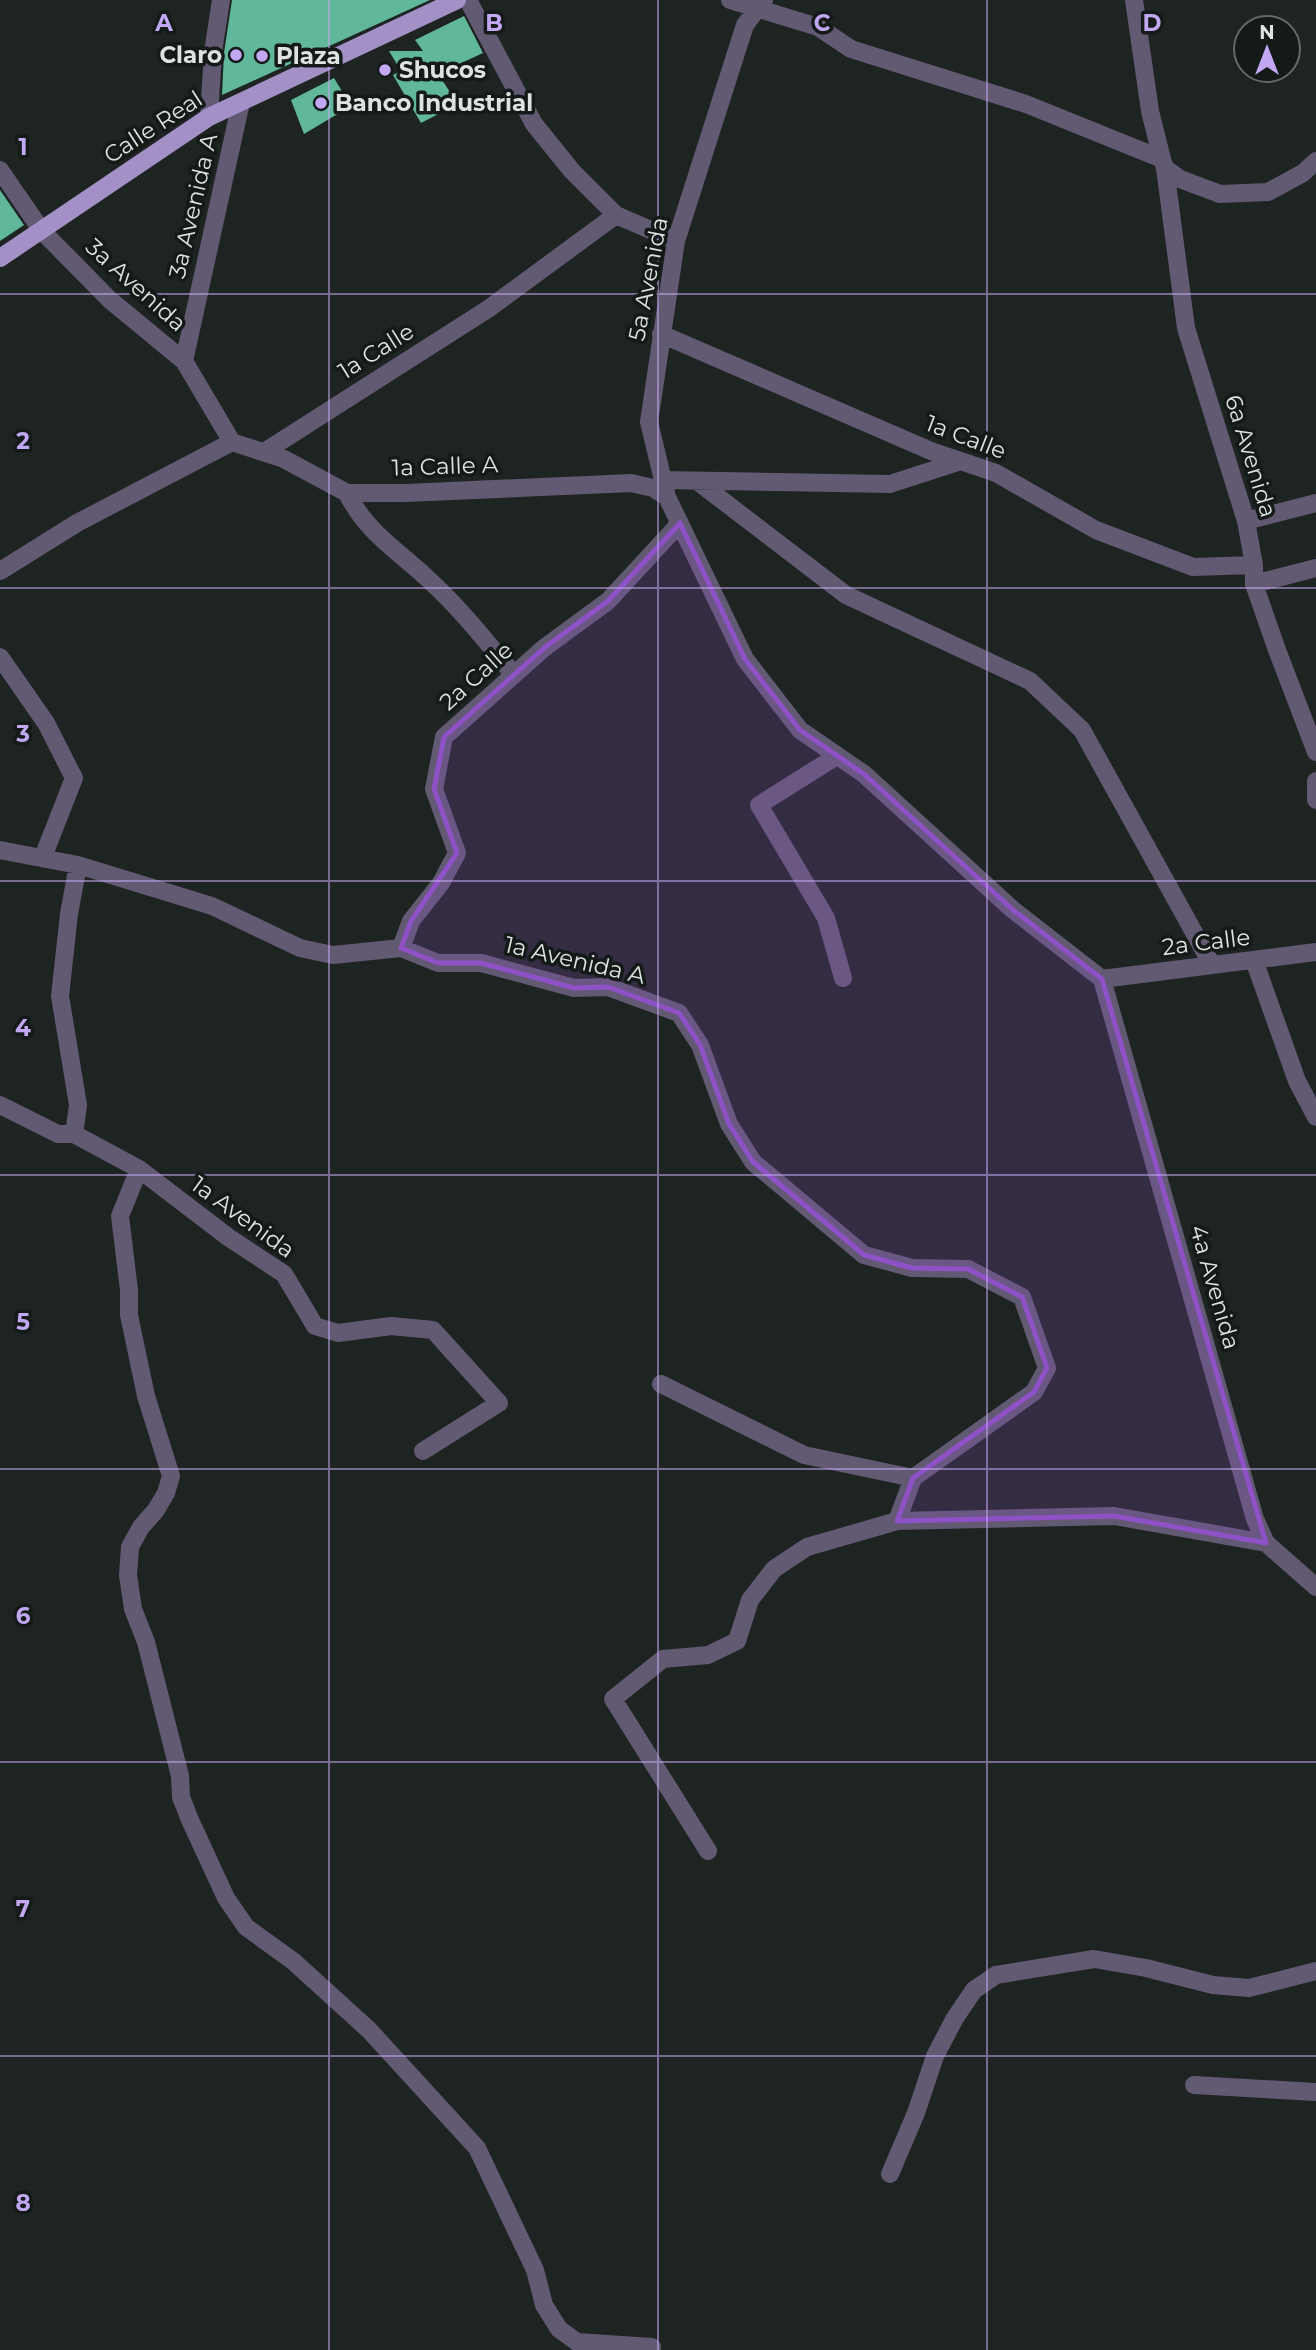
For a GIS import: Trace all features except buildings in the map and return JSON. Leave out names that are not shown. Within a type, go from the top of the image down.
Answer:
[{"type":"main road","name":"Calle Real","points":[[0,258],[209,117],[457,0]]},
{"type":"street","name":"3a Avenida A","points":[[209,117],[213,52],[221,0]]},
{"type":"street","points":[[468,0],[534,124],[572,171],[616,215],[676,241]]},
{"type":"street","points":[[730,0],[760,4],[818,27],[851,49],[1026,104],[1163,164],[1180,179],[1220,194],[1268,192],[1303,173],[1316,161]]},
{"type":"street","name":"6a Avenida","points":[[1134,0],[1150,111],[1163,164],[1186,328],[1247,521],[1254,584],[1316,752]]},
{"type":"street","name":"5a Avenida","points":[[760,4],[745,25],[676,241],[649,422],[665,488],[745,659],[800,730],[864,774],[1012,909],[1102,979]]},
{"type":"street","name":"3a Avenida A","points":[[184,361],[241,102]]},
{"type":"street","name":"3a Avenida","points":[[0,170],[42,231],[110,300],[184,361],[233,442]]},
{"type":"street","name":"1a Calle","points":[[264,452],[488,309],[616,215]]},
{"type":"street","name":"1a Calle","points":[[661,334],[958,462],[996,473],[1096,530],[1193,567],[1254,565]]},
{"type":"street","points":[[0,570],[77,523],[233,442]]},
{"type":"street","name":"1a Calle A","points":[[233,442],[284,459],[347,493],[631,483],[665,488],[697,481],[890,484],[958,462]]},
{"type":"street","points":[[697,481],[846,595],[1030,681],[1082,730],[1212,965]]},
{"type":"street","points":[[347,493],[354,507],[389,548],[426,577],[468,619],[514,675]]},
{"type":"street","points":[[1247,521],[1316,503]]},
{"type":"street","name":"2a Calle","points":[[401,948],[411,921],[441,883],[457,853],[434,789],[444,737],[544,648],[608,601],[680,523]]},
{"type":"street","points":[[1254,584],[1316,568]]},
{"type":"street","points":[[0,657],[46,723],[74,778],[43,857]]},
{"type":"street","points":[[837,756],[759,805],[826,918],[843,978]]},
{"type":"street","points":[[1316,781],[1316,800]]},
{"type":"street","name":"1a Avenida A","points":[[0,850],[78,865],[212,906],[300,948],[333,955],[401,948],[438,962],[481,963],[574,988],[608,988],[680,1013],[700,1045],[729,1124],[753,1162],[864,1255],[912,1268],[968,1269],[1022,1297],[1047,1368],[1034,1392],[913,1478]]},
{"type":"street","points":[[74,1134],[78,1105],[60,996],[69,914],[78,865]]},
{"type":"street","name":"2a Calle","points":[[1102,979],[1316,953]]},
{"type":"street","points":[[1254,960],[1297,1081],[1316,1117]]},
{"type":"street","name":"4a Avenida","points":[[1102,979],[1252,1506],[1265,1543],[1316,1587]]},
{"type":"street","name":"1a Avenida","points":[[4,1113],[58,1134],[74,1134],[139,1169],[228,1237],[284,1275],[315,1326],[338,1333],[391,1326],[433,1330],[499,1403],[424,1451]]},
{"type":"street","points":[[139,1169],[120,1216],[129,1290],[129,1315],[146,1395],[171,1476],[166,1493],[130,1547],[128,1575],[133,1609],[146,1642],[180,1776],[181,1797],[190,1820],[226,1898],[246,1927],[293,1961],[369,2030],[477,2148],[535,2270],[544,2305],[559,2329],[577,2342],[652,2347]]},
{"type":"street","points":[[661,1384],[804,1455],[913,1478],[897,1521]]},
{"type":"street","points":[[708,1851],[613,1699],[663,1660],[708,1655],[737,1641],[750,1600],[774,1569],[807,1547],[897,1521],[1114,1516],[1265,1543]]},
{"type":"street","points":[[890,2174],[936,2056],[954,2018],[974,1990],[996,1975],[1094,1959],[1156,1970],[1213,1985],[1249,1988],[1316,1971]]},
{"type":"street","points":[[1194,2085],[1316,2092]]},
{"type":"highlighted area","points":[[680,523],[745,659],[800,730],[864,774],[1012,909],[1102,979],[1266,1543],[1114,1516],[897,1521],[913,1478],[1034,1392],[1047,1368],[1022,1297],[968,1269],[912,1268],[864,1255],[753,1162],[729,1124],[700,1045],[679,1013],[608,987],[574,988],[481,963],[438,963],[401,948],[411,921],[457,853],[434,789],[444,737],[544,648],[608,601]]},
{"type":"place","name":"Claro","points":[[236,55]]},
{"type":"place","name":"Plaza","points":[[262,56]]},
{"type":"place","name":"Shucos","points":[[385,70]]},
{"type":"place","name":"Banco Industrial","points":[[321,103]]}]
